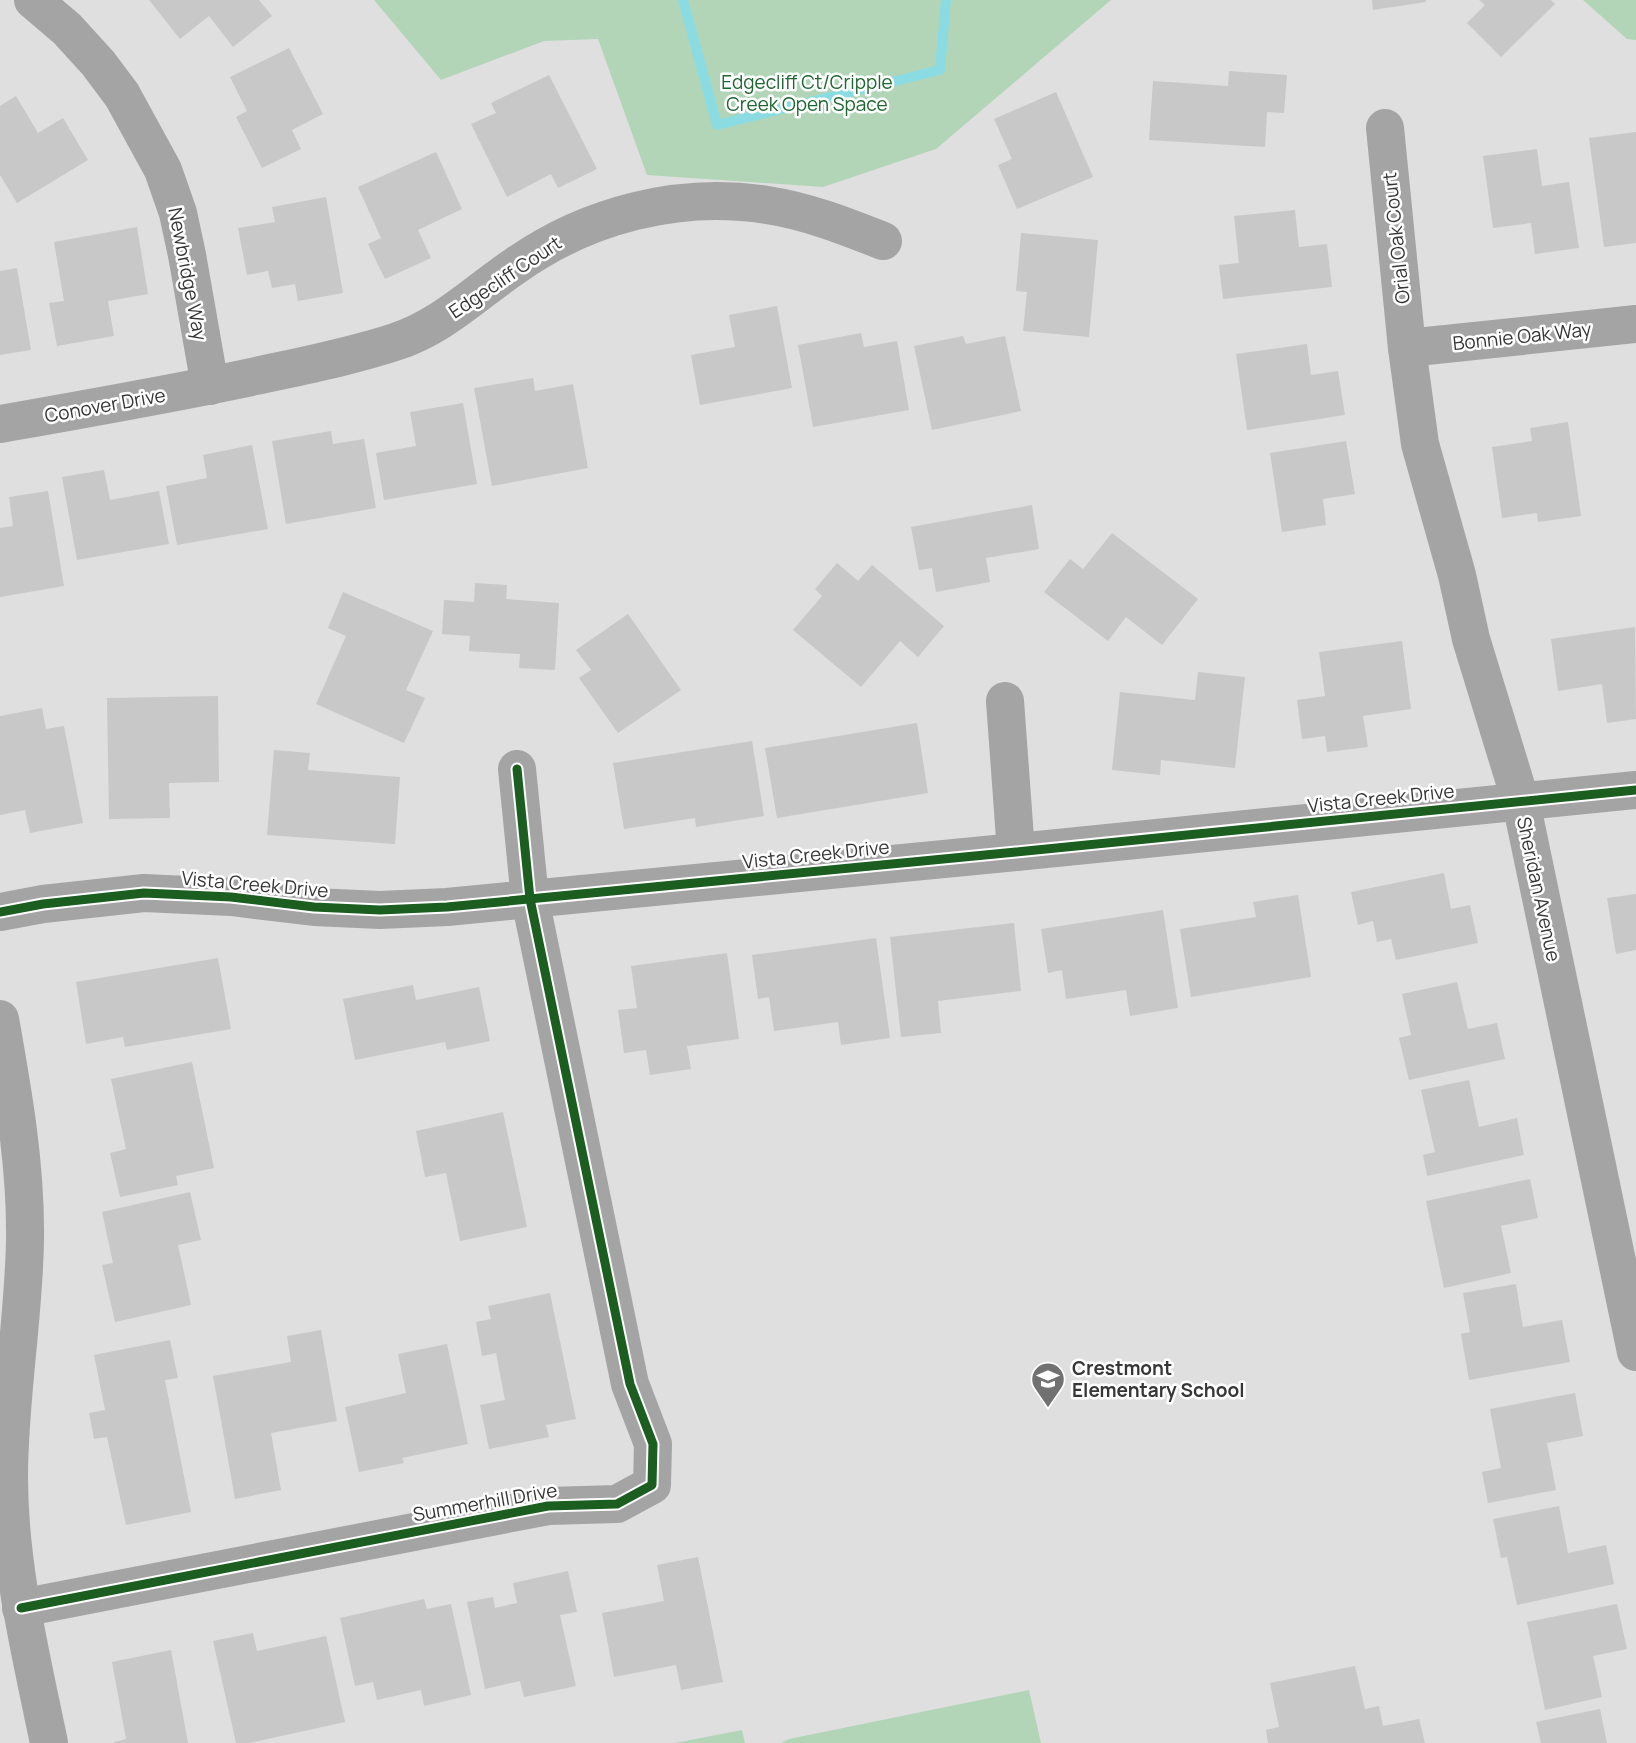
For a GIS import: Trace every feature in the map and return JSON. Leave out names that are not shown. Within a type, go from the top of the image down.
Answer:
[{"type":"street","name":"Newbridge Way","points":[[33,0],[67,29],[98,62],[122,95],[163,170],[178,213],[210,386]]},
{"type":"street","name":"Orial Oak Court","points":[[1385,128],[1407,348]]},
{"type":"street","name":"Edgecliff Court","points":[[210,386],[341,359],[397,342],[450,315],[516,265],[566,235],[621,214],[679,202],[768,205],[823,218],[883,241]]},
{"type":"street","name":"Bonnie Oak Way","points":[[1407,348],[1636,324]]},
{"type":"street","name":"Sheridan Avenue","points":[[1407,348],[1420,444],[1457,575],[1471,639],[1521,802],[1625,1243],[1636,1352]]},
{"type":"street","name":"Conover Drive","points":[[0,424],[210,386]]},
{"type":"street","points":[[1005,701],[1016,852]]},
{"type":"street","points":[[517,769],[530,899]]},
{"type":"street","name":"Vista Creek Drive","points":[[0,912],[43,904],[144,893],[231,897],[314,907],[380,911],[446,907],[1636,790]]},
{"type":"street","name":"Summerhill Drive","points":[[21,1608],[548,1506],[617,1504],[652,1485],[653,1444],[631,1384],[530,899]]},
{"type":"street","points":[[0,1019],[14,1093],[23,1182],[25,1239],[10,1419],[12,1538],[21,1608],[48,1743]]},
{"type":"green space","name":"Edgecliff Ct/Cripple Creek Open Space","points":[[374,0],[1111,0],[936,149],[823,187],[647,175],[598,39],[544,41],[441,80]]},
{"type":"green space","points":[[1583,0],[1636,0],[1636,40],[1627,39]]},
{"type":"green space","points":[[1029,1690],[1041,1743],[781,1743],[789,1739]]},
{"type":"green space","points":[[742,1730],[745,1743],[675,1743]]},
{"type":"building","points":[[149,0],[259,0],[272,16],[233,47],[209,16],[180,39]]},
{"type":"building","points":[[1372,0],[1426,0],[1426,2],[1373,10]]},
{"type":"building","points":[[1479,0],[1551,0],[1555,4],[1501,57],[1467,23],[1485,5]]},
{"type":"building","points":[[289,48],[323,114],[292,130],[301,149],[262,168],[236,117],[247,111],[230,77]]},
{"type":"building","points":[[1229,71],[1287,75],[1284,113],[1267,112],[1265,147],[1149,140],[1153,81],[1228,86]]},
{"type":"building","points":[[549,75],[597,169],[558,188],[551,174],[507,197],[471,124],[496,113],[491,103]]},
{"type":"building","points":[[1056,92],[1093,177],[1017,209],[998,165],[1012,159],[994,119]]},
{"type":"building","points":[[16,96],[38,133],[63,118],[88,160],[17,203],[0,175],[0,106]]},
{"type":"building","points":[[1636,132],[1636,243],[1604,247],[1589,138]]},
{"type":"building","points":[[1537,149],[1542,186],[1569,182],[1579,248],[1535,254],[1531,223],[1493,228],[1483,156]]},
{"type":"building","points":[[436,152],[462,209],[418,230],[431,258],[385,279],[368,244],[381,238],[358,187]]},
{"type":"building","points":[[326,197],[343,293],[298,301],[295,284],[272,288],[268,271],[247,275],[238,228],[275,222],[272,207]]},
{"type":"building","points":[[1295,210],[1299,247],[1327,244],[1332,287],[1223,299],[1219,265],[1239,263],[1234,216]]},
{"type":"building","points":[[137,227],[148,294],[108,301],[114,336],[57,346],[49,303],[64,301],[54,242]]},
{"type":"building","points":[[1021,233],[1098,240],[1089,337],[1023,331],[1027,292],[1016,291]]},
{"type":"building","points":[[17,268],[31,350],[0,355],[0,271]]},
{"type":"building","points":[[777,306],[792,388],[700,405],[691,355],[735,347],[729,315]]},
{"type":"building","points":[[861,333],[864,347],[897,341],[909,410],[813,427],[798,345]]},
{"type":"building","points":[[963,336],[966,344],[1005,336],[1021,411],[932,430],[914,346]]},
{"type":"building","points":[[1307,344],[1311,375],[1338,371],[1345,415],[1247,430],[1236,354]]},
{"type":"building","points":[[533,378],[535,391],[573,384],[588,468],[492,486],[474,388]]},
{"type":"building","points":[[463,403],[477,484],[384,500],[376,453],[416,446],[410,412]]},
{"type":"building","points":[[1568,422],[1581,516],[1538,522],[1537,513],[1502,518],[1492,447],[1532,441],[1530,428]]},
{"type":"building","points":[[331,431],[333,444],[364,439],[376,508],[286,524],[272,441]]},
{"type":"building","points":[[1346,441],[1355,494],[1323,499],[1326,525],[1282,532],[1270,453]]},
{"type":"building","points":[[252,445],[268,529],[177,545],[166,486],[207,478],[203,455]]},
{"type":"building","points":[[104,470],[110,500],[159,491],[169,544],[77,560],[62,477]]},
{"type":"building","points":[[48,491],[64,586],[0,597],[0,528],[13,526],[9,497]]},
{"type":"building","points":[[1032,505],[1039,549],[986,558],[990,582],[936,592],[932,568],[919,570],[911,527]]},
{"type":"building","points":[[1112,533],[1198,599],[1162,645],[1126,617],[1108,641],[1044,592],[1070,559],[1083,569]]},
{"type":"building","points":[[837,563],[858,581],[872,565],[944,626],[918,657],[900,641],[861,687],[793,630],[822,596],[815,589]]},
{"type":"building","points":[[475,583],[507,585],[506,599],[559,603],[555,670],[519,668],[520,654],[469,651],[470,636],[442,634],[444,600],[474,602]]},
{"type":"building","points":[[343,592],[433,631],[406,690],[425,698],[404,743],[316,704],[346,636],[328,628]]},
{"type":"building","points":[[628,614],[681,690],[618,733],[579,678],[591,670],[576,650]]},
{"type":"building","points":[[1635,627],[1636,719],[1607,723],[1602,684],[1558,691],[1551,639]]},
{"type":"building","points":[[1402,641],[1411,709],[1363,716],[1368,747],[1327,752],[1325,736],[1302,739],[1297,700],[1325,696],[1319,652]]},
{"type":"building","points":[[1198,672],[1245,677],[1235,768],[1161,760],[1160,775],[1112,770],[1120,692],[1195,700]]},
{"type":"building","points":[[218,696],[219,782],[169,783],[170,818],[109,819],[107,698]]},
{"type":"building","points":[[42,708],[46,729],[64,726],[83,823],[30,833],[25,810],[0,815],[0,716]]},
{"type":"building","points":[[917,723],[928,793],[777,818],[765,748]]},
{"type":"building","points":[[752,741],[764,816],[696,827],[695,818],[624,829],[613,763]]},
{"type":"building","points":[[274,750],[310,753],[308,770],[400,777],[395,844],[267,835]]},
{"type":"building","points":[[1444,873],[1451,909],[1470,905],[1478,943],[1396,960],[1391,939],[1377,942],[1373,921],[1358,925],[1351,892]]},
{"type":"building","points":[[1636,894],[1636,950],[1616,954],[1607,898]]},
{"type":"building","points":[[1298,895],[1311,977],[1191,997],[1180,929],[1256,917],[1253,902]]},
{"type":"building","points":[[1163,910],[1178,1008],[1130,1016],[1126,990],[1066,999],[1062,970],[1048,973],[1041,929]]},
{"type":"building","points":[[1014,923],[1021,991],[938,1001],[941,1033],[901,1037],[890,937]]},
{"type":"building","points":[[876,938],[890,1038],[841,1045],[838,1022],[774,1031],[769,997],[758,999],[752,955]]},
{"type":"building","points":[[727,953],[739,1039],[687,1046],[691,1069],[650,1075],[646,1050],[624,1053],[618,1010],[637,1008],[631,966]]},
{"type":"building","points":[[218,958],[231,1029],[125,1047],[123,1037],[86,1044],[76,982]]},
{"type":"building","points":[[1457,982],[1468,1029],[1497,1023],[1505,1059],[1409,1080],[1399,1038],[1411,1035],[1402,994]]},
{"type":"building","points":[[413,985],[416,1000],[479,987],[490,1041],[447,1050],[445,1042],[355,1060],[343,999]]},
{"type":"building","points":[[192,1062],[214,1168],[176,1176],[178,1185],[120,1197],[110,1153],[126,1149],[111,1079]]},
{"type":"building","points":[[1469,1080],[1479,1127],[1517,1118],[1524,1155],[1427,1176],[1423,1155],[1435,1152],[1421,1090]]},
{"type":"building","points":[[503,1112],[527,1227],[460,1241],[446,1173],[425,1177],[416,1131]]},
{"type":"building","points":[[1530,1179],[1538,1218],[1501,1226],[1511,1273],[1444,1288],[1426,1201]]},
{"type":"building","points":[[190,1192],[201,1240],[178,1245],[191,1305],[115,1322],[102,1265],[113,1263],[102,1212]]},
{"type":"building","points":[[1516,1284],[1523,1327],[1562,1320],[1570,1362],[1469,1380],[1461,1334],[1470,1332],[1463,1293]]},
{"type":"building","points":[[550,1293],[576,1419],[546,1425],[549,1437],[489,1449],[480,1405],[505,1400],[496,1353],[482,1356],[476,1322],[491,1319],[488,1306]]},
{"type":"building","points":[[321,1330],[337,1421],[271,1433],[281,1490],[235,1499],[213,1376],[291,1362],[287,1336]]},
{"type":"building","points":[[170,1340],[178,1378],[165,1380],[191,1512],[126,1525],[107,1437],[94,1439],[89,1413],[105,1410],[94,1355]]},
{"type":"building","points":[[447,1344],[468,1444],[402,1458],[404,1463],[359,1472],[345,1407],[406,1393],[398,1354]]},
{"type":"building","points":[[1575,1393],[1583,1436],[1547,1443],[1556,1490],[1488,1503],[1482,1472],[1501,1468],[1490,1409]]},
{"type":"building","points":[[1559,1506],[1568,1553],[1606,1545],[1614,1584],[1517,1605],[1507,1557],[1501,1558],[1493,1519]]},
{"type":"building","points":[[698,1557],[723,1682],[681,1690],[676,1665],[614,1677],[602,1613],[664,1601],[657,1565]]},
{"type":"building","points":[[568,1571],[577,1612],[560,1615],[576,1686],[524,1697],[520,1681],[485,1689],[467,1602],[493,1597],[495,1608],[517,1603],[513,1583]]},
{"type":"building","points":[[424,1599],[427,1609],[451,1604],[471,1695],[424,1706],[421,1690],[377,1700],[373,1682],[355,1686],[340,1618]]},
{"type":"building","points":[[1617,1604],[1627,1649],[1593,1656],[1602,1697],[1545,1710],[1527,1622]]},
{"type":"building","points":[[253,1633],[257,1651],[326,1636],[345,1722],[249,1743],[236,1743],[213,1641]]},
{"type":"building","points":[[171,1650],[188,1743],[114,1743],[126,1739],[112,1662]]},
{"type":"building","points":[[1355,1666],[1365,1709],[1379,1706],[1383,1726],[1419,1719],[1425,1743],[1268,1743],[1266,1730],[1279,1727],[1270,1683]]},
{"type":"building","points":[[1600,1709],[1607,1743],[1541,1743],[1536,1722]]},
{"type":"waterway","points":[[683,0],[717,125],[940,70],[946,0]]},
{"type":"cycle path","points":[[21,1608],[548,1506],[617,1504],[652,1485],[653,1444],[630,1384],[530,899],[517,769]]},
{"type":"cycle path","points":[[0,912],[43,904],[144,893],[231,897],[314,907],[380,910],[447,907],[1636,790]]},
{"type":"place","name":"Crestmont Elementary School","points":[[1048,1409]]}]
